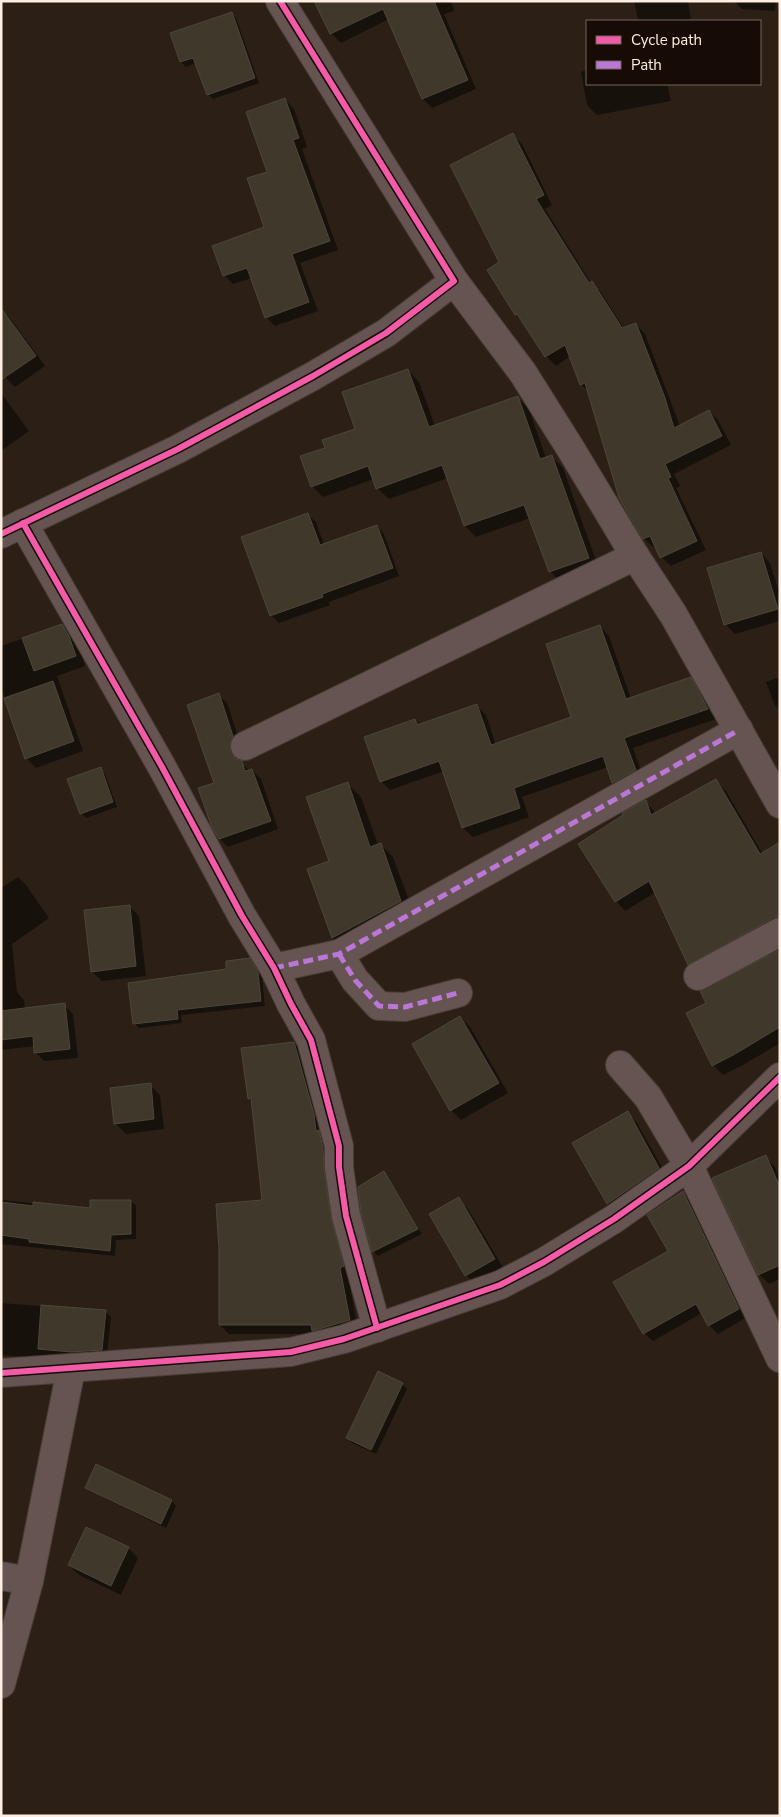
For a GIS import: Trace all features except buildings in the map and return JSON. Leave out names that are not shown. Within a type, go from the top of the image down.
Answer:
[{"type":"street","points":[[280,1],[454,281],[523,373],[572,451],[635,556],[673,614],[780,804]]},
{"type":"street","points":[[377,1328],[346,1216],[339,1167],[339,1146],[311,1040],[274,968],[242,916],[162,766],[12,529],[178,449],[313,376],[386,333],[454,281]]},
{"type":"street","points":[[245,746],[635,556]]},
{"type":"street","points":[[274,968],[339,954],[739,730]]},
{"type":"street","points":[[698,976],[780,932]]},
{"type":"street","points":[[339,954],[355,980],[379,1006],[405,1007],[458,993]]},
{"type":"street","points":[[620,1065],[648,1097],[689,1166],[780,1358]]},
{"type":"street","points":[[1,1373],[291,1352],[344,1339],[500,1285],[544,1262],[614,1219],[689,1166],[780,1076]]},
{"type":"street","points":[[1,1684],[29,1581],[71,1369]]},
{"type":"street","points":[[1,1576],[29,1581]]},
{"type":"marked path","points":[[274,968],[339,954],[739,730]]},
{"type":"marked path","points":[[339,954],[355,980],[379,1006],[405,1007],[458,993]]},
{"type":"cycle path","points":[[1,534],[178,449],[313,376],[386,333],[454,281],[280,1]]},
{"type":"cycle path","points":[[23,523],[162,767],[242,916],[274,968],[311,1040],[339,1146],[339,1167],[346,1216],[377,1328]]},
{"type":"cycle path","points":[[1,1373],[291,1352],[344,1339],[500,1285],[544,1262],[614,1219],[689,1166],[780,1077]]}]
